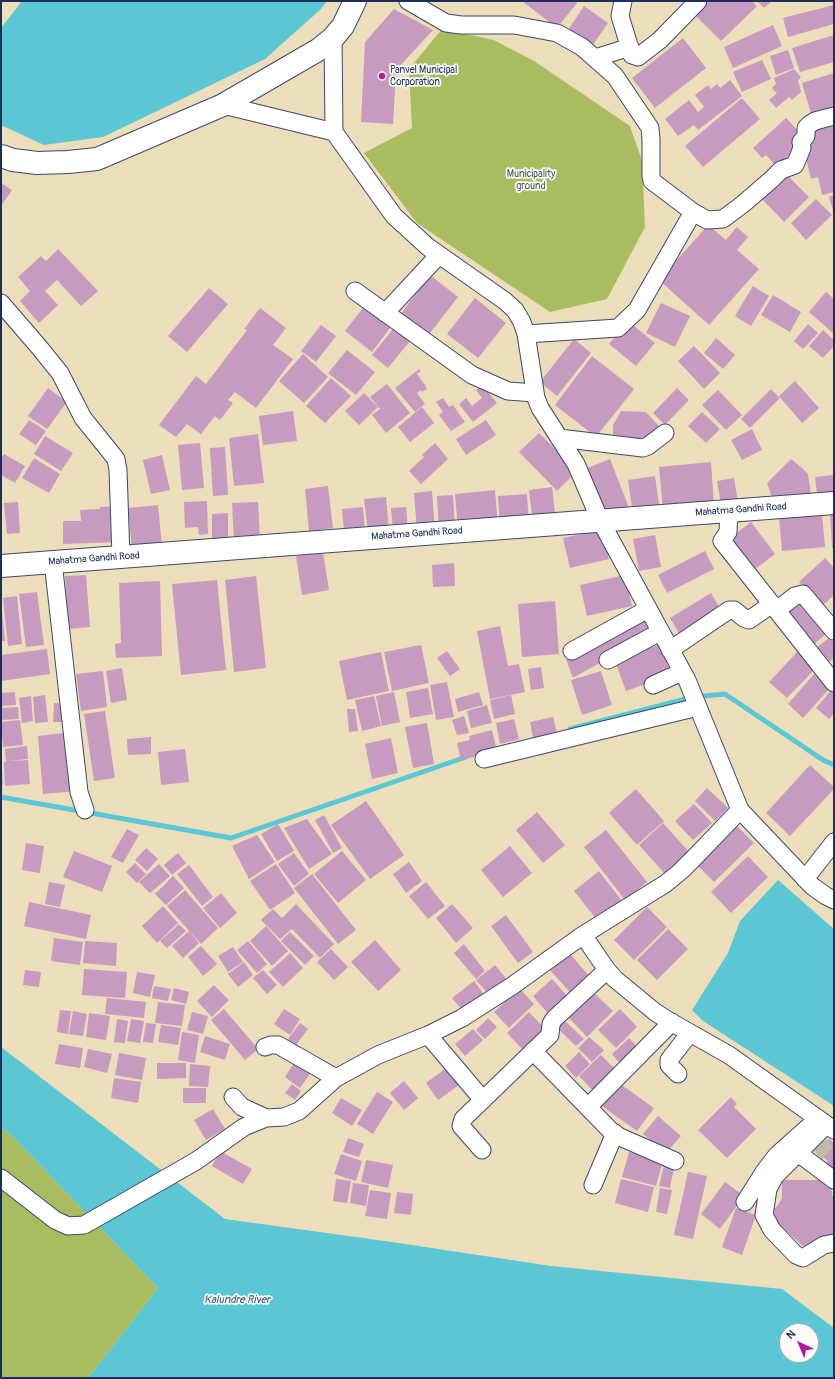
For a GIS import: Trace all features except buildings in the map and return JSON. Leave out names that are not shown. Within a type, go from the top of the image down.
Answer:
[{"type":"main road","points":[[1,156],[12,160],[37,164],[97,159],[223,105],[318,50],[333,38],[343,26],[356,1]]},
{"type":"main road","name":"Mahatma Gandhi Road","points":[[1,566],[834,503]]},
{"type":"street","points":[[408,1],[446,23],[461,25],[514,25],[557,33],[582,47],[615,76],[650,128],[652,181],[693,212],[707,220],[723,219],[772,180],[781,170],[795,165],[802,148],[801,142],[806,136],[806,128],[810,124],[834,116]]},
{"type":"street","points":[[623,1],[620,16],[632,55],[638,57],[660,40],[698,1]]},
{"type":"street","points":[[333,38],[334,132],[394,216],[428,247],[505,301],[515,310],[522,322],[526,334],[535,393],[540,408],[576,464],[600,520],[685,678],[740,810],[812,886],[834,900]]},
{"type":"street","points":[[595,58],[630,48]]},
{"type":"street","points":[[223,105],[334,132]]},
{"type":"street","points":[[526,334],[618,328],[637,310],[693,212]]},
{"type":"street","points":[[385,313],[440,255]]},
{"type":"street","points":[[355,291],[472,375],[508,391],[535,393]]},
{"type":"street","points":[[1,303],[60,373],[83,418],[116,459],[118,470],[121,557]]},
{"type":"street","points":[[559,438],[642,448],[648,446],[665,433]]},
{"type":"street","points":[[729,511],[728,532],[722,541],[834,683]]},
{"type":"street","points":[[53,562],[79,792],[85,810]]},
{"type":"street","points":[[670,650],[729,610],[734,610],[749,620],[795,596],[802,594],[834,631]]},
{"type":"street","points":[[572,651],[648,609]]},
{"type":"street","points":[[608,660],[660,632]]},
{"type":"street","points":[[653,685],[685,678]]},
{"type":"street","points":[[484,759],[698,707]]},
{"type":"street","points":[[1,1178],[55,1220],[68,1226],[84,1225],[196,1161],[244,1127],[266,1118],[284,1117],[299,1111],[336,1078],[378,1055],[428,1035],[462,1018],[512,986],[583,935],[665,884],[681,871],[740,810]]},
{"type":"street","points":[[806,879],[834,842]]},
{"type":"street","points":[[583,935],[615,979],[650,1007],[690,1033],[729,1055],[828,1130]]},
{"type":"street","points":[[482,1150],[461,1126],[463,1119],[550,1035],[551,1024],[554,1020],[607,970]]},
{"type":"street","points":[[588,1107],[672,1022]]},
{"type":"street","points":[[678,1074],[669,1065],[669,1060],[690,1033]]},
{"type":"street","points":[[428,1035],[483,1100]]},
{"type":"street","points":[[265,1047],[270,1044],[278,1045],[336,1078]]},
{"type":"street","points":[[533,1051],[615,1133],[675,1161]]},
{"type":"street","points":[[234,1097],[242,1107],[266,1118]]},
{"type":"street","points":[[828,1130],[813,1159],[775,1176],[768,1189],[764,1215],[772,1230],[796,1255],[803,1258],[824,1245],[834,1243]]},
{"type":"street","points":[[745,1202],[777,1155],[828,1130]]},
{"type":"street","points":[[593,1185],[615,1133]]},
{"type":"street","points":[[813,1159],[834,1180]]},
{"type":"green space","name":"Municipality ground","points":[[442,29],[494,40],[534,61],[630,126],[642,161],[645,227],[607,299],[550,312],[417,223],[364,153],[412,128],[409,69]]},
{"type":"green space","points":[[1,1127],[12,1136],[158,1288],[88,1378],[1,1378]]},
{"type":"water","points":[[22,1],[327,1],[321,9],[265,59],[103,137],[44,145],[1,125],[1,28]]},
{"type":"water","points":[[778,880],[834,929],[834,1106],[703,1021],[692,1010],[728,953],[740,921]]},
{"type":"water","name":"Kalundre River","points":[[1,1047],[225,1219],[551,1266],[782,1289],[834,1328],[834,1378],[88,1378],[158,1288],[12,1136],[1,1127]]},
{"type":"waterway","points":[[570,729],[693,697],[725,694],[823,760],[834,765]]},
{"type":"waterway","points":[[1,797],[231,838],[466,757]]},
{"type":"tunnel","points":[[816,1153],[830,1139]]},
{"type":"place","name":"Panvel Municipal Corporation","points":[[382,76]]}]
